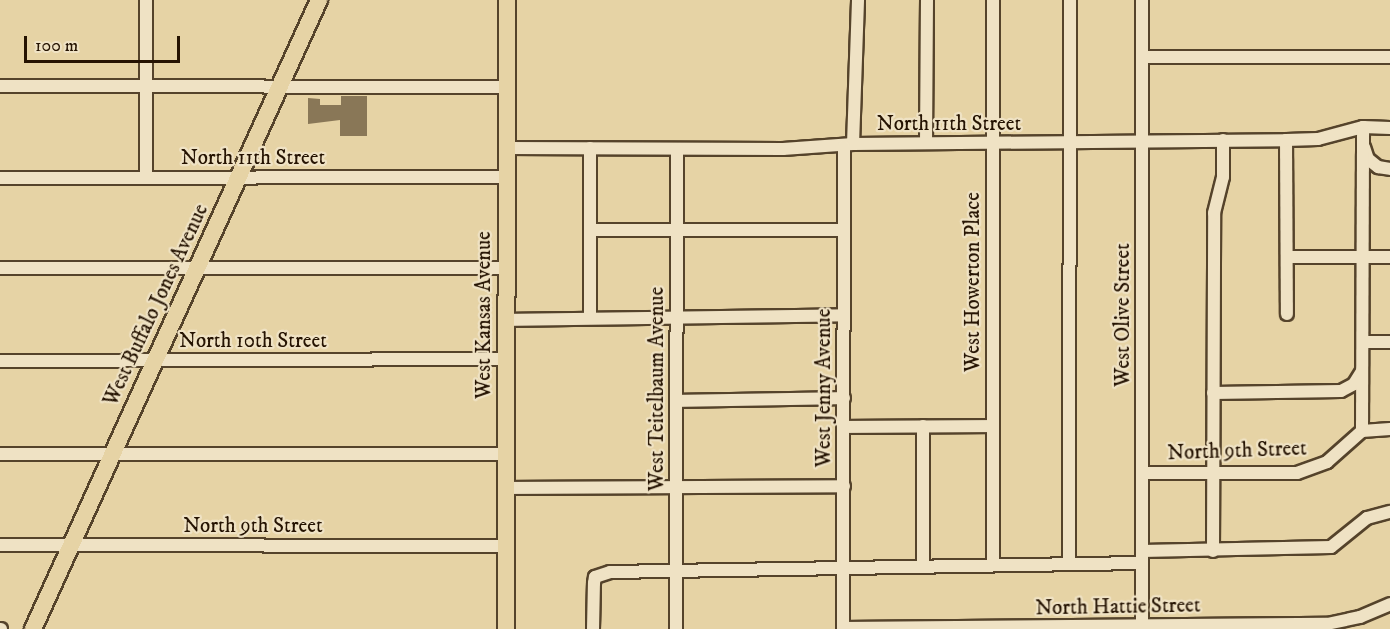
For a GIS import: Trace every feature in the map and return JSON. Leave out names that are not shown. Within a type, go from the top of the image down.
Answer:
[{"type":"main road","name":"West Buffalo Jones Avenue","points":[[33,629],[319,0]]},
{"type":"main road","name":"West Kansas Avenue","points":[[506,629],[507,0]]},
{"type":"street","points":[[146,0],[146,178]]},
{"type":"street","name":"West Jenny Avenue","points":[[843,628],[844,230],[858,0]]},
{"type":"street","points":[[926,143],[927,0]]},
{"type":"street","name":"West Howerton Place","points":[[993,0],[993,564]]},
{"type":"street","points":[[1070,0],[1070,563]]},
{"type":"street","name":"West Olive Street","points":[[1142,0],[1142,627]]},
{"type":"street","points":[[1142,57],[1390,57]]},
{"type":"street","points":[[0,86],[507,87]]},
{"type":"street","points":[[1363,128],[1362,431],[1390,429]]},
{"type":"street","name":"North 11th Street","points":[[507,148],[1286,140],[1318,139],[1363,128],[1390,128]]},
{"type":"street","points":[[1213,550],[1214,213],[1223,177],[1223,140]]},
{"type":"street","points":[[1286,140],[1287,314]]},
{"type":"street","points":[[1363,143],[1368,159],[1378,167],[1390,169]]},
{"type":"street","points":[[590,148],[590,318]]},
{"type":"street","name":"West Teitelbaum Avenue","points":[[676,629],[677,148]]},
{"type":"street","name":"North 11th Street","points":[[0,178],[507,177]]},
{"type":"street","points":[[590,230],[844,230]]},
{"type":"street","points":[[1287,257],[1390,257]]},
{"type":"street","points":[[0,268],[506,268]]},
{"type":"street","points":[[507,320],[844,315]]},
{"type":"street","points":[[1363,342],[1390,342]]},
{"type":"street","name":"North 10th Street","points":[[0,362],[507,359]]},
{"type":"street","points":[[1213,393],[1341,391],[1354,384],[1363,370]]},
{"type":"street","points":[[677,401],[844,398]]},
{"type":"street","points":[[923,426],[923,565]]},
{"type":"street","points":[[844,427],[993,426]]},
{"type":"street","name":"North 9th Street","points":[[1143,473],[1315,469],[1362,431]]},
{"type":"street","points":[[0,454],[507,454]]},
{"type":"street","points":[[507,488],[844,486]]},
{"type":"street","points":[[593,629],[595,577],[610,572],[1070,563],[1213,550],[1331,547],[1367,518],[1390,512]]},
{"type":"street","name":"North 9th Street","points":[[0,545],[506,546]]},
{"type":"street","name":"North Hattie Street","points":[[843,628],[1327,624],[1360,617],[1390,604]]},
{"type":"building","points":[[341,96],[367,96],[367,136],[340,136],[340,120],[308,124],[308,98],[320,99],[320,105],[341,105]]}]
